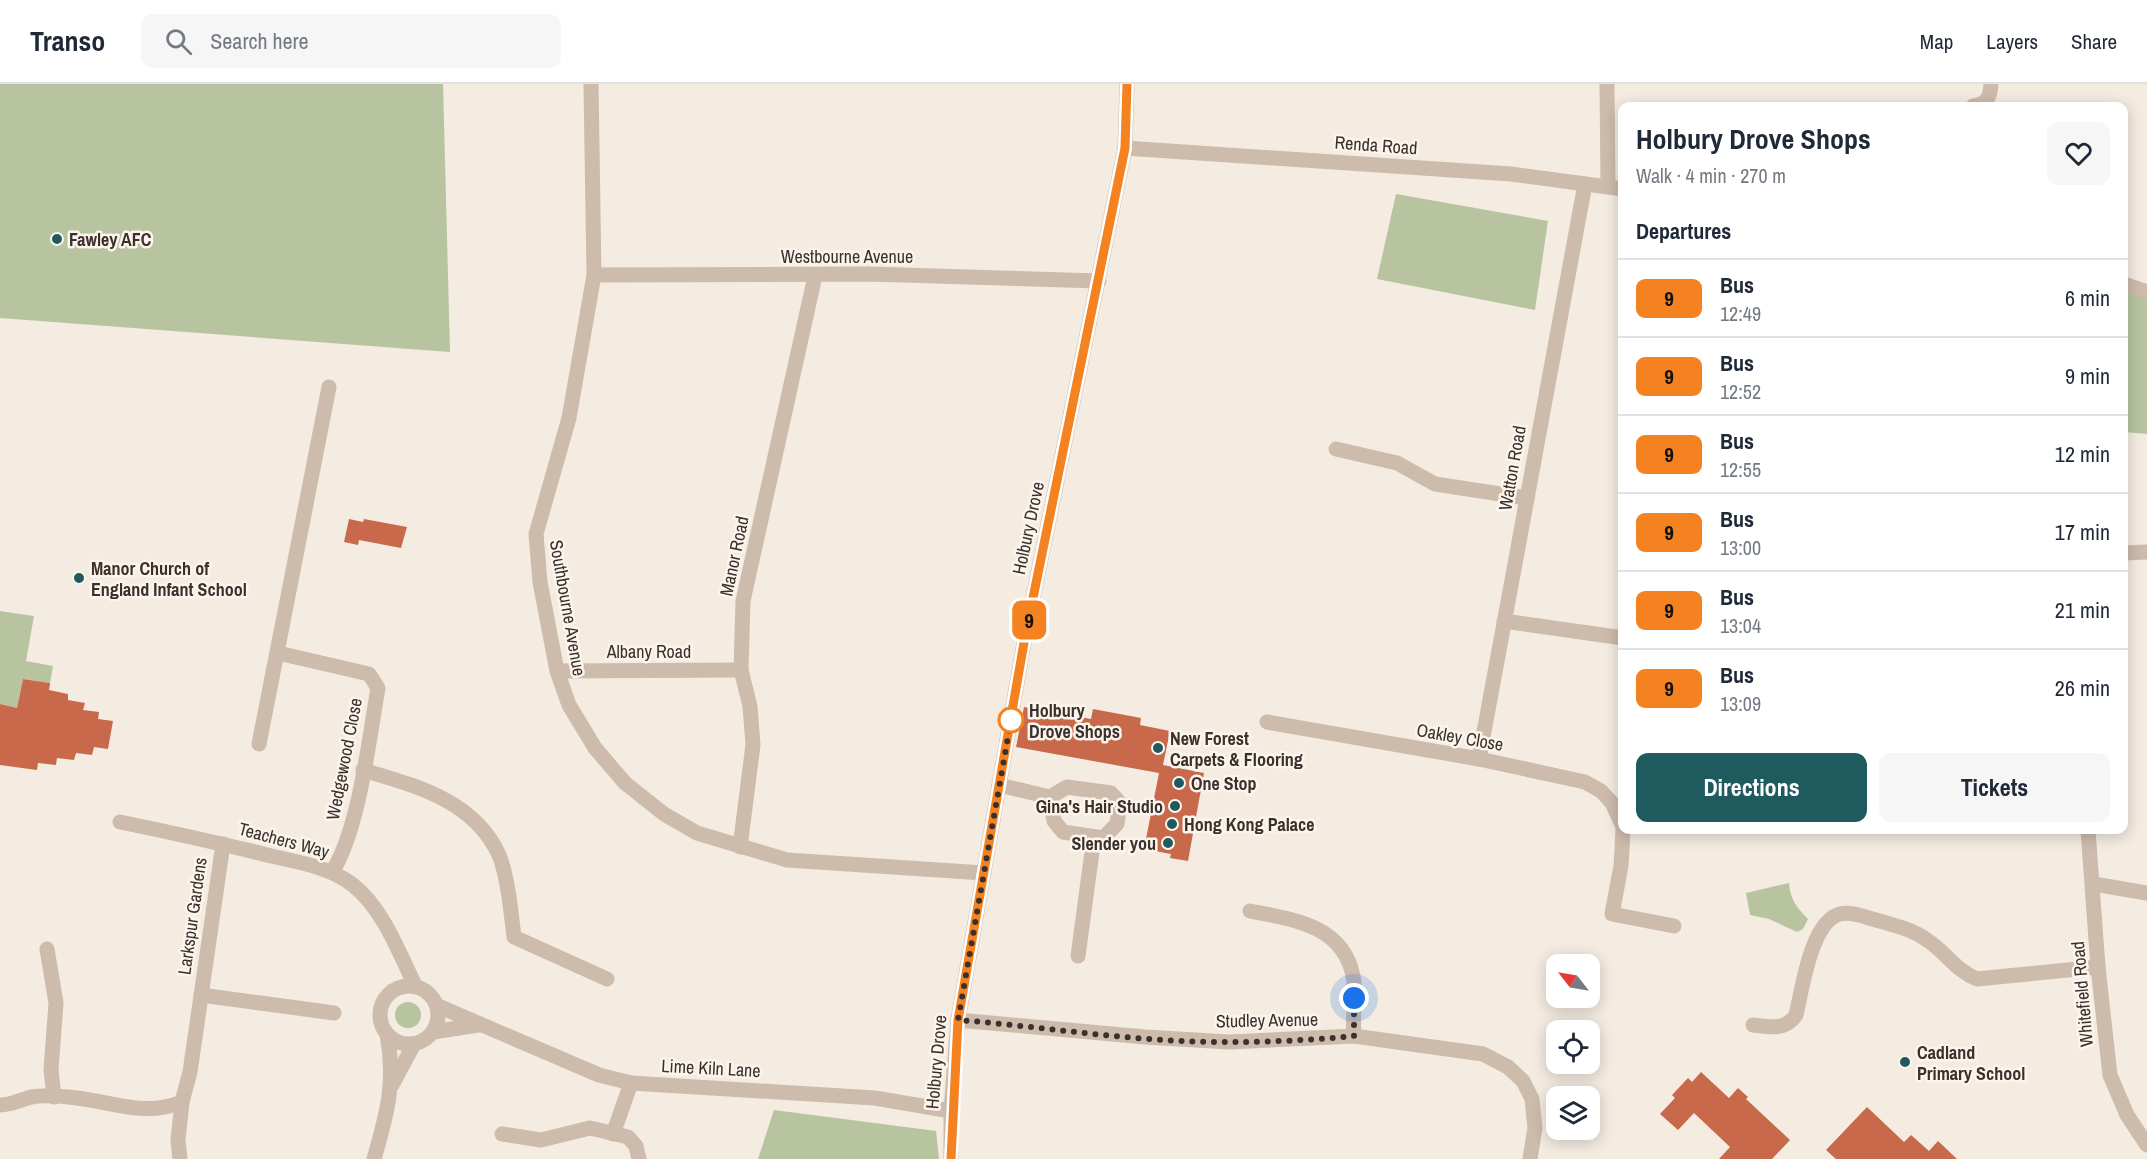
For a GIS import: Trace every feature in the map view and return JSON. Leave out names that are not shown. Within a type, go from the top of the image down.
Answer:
[{"type":"street","name":"Southbourne Avenue","points":[[591,84],[594,275],[569,418],[536,534],[540,582],[557,671],[569,705],[595,748],[625,783],[664,814],[697,833],[787,860],[984,873]]},
{"type":"street","name":"Holbury Drove","points":[[951,1159],[951,1111],[958,1020],[1025,637],[1125,148],[1127,84]]},
{"type":"street","points":[[1607,84],[1616,188]]},
{"type":"street","points":[[1986,102],[1989,98],[1991,84]]},
{"type":"street","name":"Renda Road","points":[[1125,148],[1511,174],[1616,188]]},
{"type":"street","name":"Watton Road","points":[[1479,759],[1585,184]]},
{"type":"street","name":"Westbourne Avenue","points":[[594,275],[815,276],[869,274],[1099,281]]},
{"type":"street","name":"Manor Road","points":[[740,847],[753,745],[750,706],[741,670],[743,601],[815,276]]},
{"type":"street","points":[[2128,285],[2147,292]]},
{"type":"street","points":[[259,744],[328,387]]},
{"type":"street","points":[[1336,450],[1397,463],[1435,484],[1527,498]]},
{"type":"street","points":[[2128,553],[2147,552]]},
{"type":"street","points":[[1504,621],[1618,637]]},
{"type":"street","name":"Wedgewood Close","points":[[278,653],[369,674],[378,688],[363,770],[342,857],[332,872]]},
{"type":"street","name":"Albany Road","points":[[557,671],[741,670]]},
{"type":"street","name":"Oakley Close","points":[[1267,722],[1479,759],[1585,782],[1601,791],[1612,803],[1618,817]]},
{"type":"street","points":[[363,770],[410,784],[452,801],[482,827],[499,857],[514,937],[607,979]]},
{"type":"street","points":[[999,785],[1050,797],[1067,787],[1111,793],[1120,803],[1118,824],[1103,838],[1063,832],[1053,821],[1050,797]]},
{"type":"street","name":"Teachers Way","points":[[120,822],[223,844],[332,872],[353,885],[373,906],[389,930],[415,986]]},
{"type":"street","name":"Oakley Close","points":[[1623,834],[1621,866],[1612,914],[1674,926]]},
{"type":"street","name":"Whitefield Road","points":[[2088,834],[2094,884],[2098,967],[2110,1075],[2127,1115],[2147,1145]]},
{"type":"street","points":[[1078,956],[1094,837]]},
{"type":"street","name":"Larkspur Gardens","points":[[180,1159],[178,1140],[182,1102],[190,1072],[223,844]]},
{"type":"street","points":[[2094,884],[2147,893]]},
{"type":"street","points":[[1251,910],[1300,920],[1331,936],[1346,957],[1353,976],[1354,1036]]},
{"type":"street","points":[[1753,1025],[1780,1027],[1790,1024],[1796,1015],[1817,934],[1826,922],[1838,914],[1850,913],[1906,929],[1926,939],[1965,974],[1977,979],[2098,967]]},
{"type":"street","points":[[47,949],[56,1003],[51,1070],[54,1097]]},
{"type":"street","name":"Teachers Way","points":[[396,988],[399,955]]},
{"type":"street","points":[[415,986],[429,993],[438,1006],[439,1015],[433,1032],[421,1042],[414,1044],[399,1042],[387,1034],[382,1026],[380,1009],[389,993],[396,988],[415,986]]},
{"type":"street","name":"Larkspur Gardens","points":[[201,995],[334,1013]]},
{"type":"street","name":"Lime Kiln Lane","points":[[438,1006],[599,1075],[631,1083],[875,1098],[951,1111]]},
{"type":"street","name":"Studley Avenue","points":[[958,1020],[1145,1037],[1230,1042],[1354,1036],[1483,1053],[1508,1067],[1523,1081],[1532,1099],[1535,1128],[1530,1159]]},
{"type":"street","points":[[433,1032],[478,1025]]},
{"type":"street","points":[[387,1034],[392,1085]]},
{"type":"street","points":[[374,1159],[392,1085],[414,1044]]},
{"type":"street","points":[[613,1134],[631,1083]]},
{"type":"street","points":[[0,1105],[13,1105],[32,1097],[54,1097],[145,1109],[162,1109],[182,1102]]},
{"type":"street","points":[[501,1134],[541,1140],[590,1128],[628,1137],[636,1146],[639,1159]]},
{"type":"green space","points":[[0,84],[443,84],[450,352],[0,318]]},
{"type":"green space","points":[[1396,194],[1548,221],[1535,310],[1377,279]]},
{"type":"green space","points":[[2128,285],[2147,292],[2147,434],[2128,432]]},
{"type":"green space","points":[[0,611],[34,616],[26,661],[53,666],[50,683],[23,679],[17,708],[0,704]]},
{"type":"green space","points":[[1789,883],[1795,903],[1808,919],[1803,929],[1797,932],[1769,919],[1750,915],[1746,893]]},
{"type":"green space","points":[[408,1002],[417,1006],[421,1015],[417,1024],[408,1028],[399,1024],[395,1015],[399,1006]]},
{"type":"green space","points":[[774,1110],[936,1131],[939,1159],[758,1159]]},
{"type":"building","points":[[349,519],[363,522],[364,519],[407,527],[401,548],[359,540],[358,545],[344,542]]},
{"type":"building","points":[[23,679],[50,683],[49,690],[68,694],[68,700],[85,703],[83,710],[99,712],[98,719],[113,721],[108,749],[94,747],[92,755],[76,753],[74,760],[57,758],[56,765],[38,763],[37,770],[0,765],[0,704],[17,708]]},
{"type":"building","points":[[1024,707],[1091,719],[1093,709],[1141,718],[1140,725],[1170,731],[1163,765],[1204,773],[1188,861],[1170,858],[1171,854],[1144,849],[1159,773],[1016,747]]},
{"type":"building","points":[[1701,1072],[1729,1098],[1738,1088],[1748,1097],[1746,1099],[1790,1140],[1772,1159],[1719,1159],[1730,1147],[1694,1113],[1678,1130],[1660,1114],[1675,1098],[1672,1095],[1688,1078],[1692,1082]]},
{"type":"building","points":[[1867,1107],[1904,1142],[1911,1135],[1929,1151],[1938,1141],[1957,1159],[1836,1159],[1826,1150]]},
{"type":"bus line","name":"9","points":[[951,1159],[951,1111],[958,1020],[1025,637],[1125,148],[1127,84]]},
{"type":"place","name":"Fawley AFC","points":[[57,239]]},
{"type":"place","name":"Manor Church of England Infant School","points":[[79,578]]},
{"type":"place","name":"Holbury Drove Shops","points":[[1011,720]]},
{"type":"place","name":"New Forest Carpets & Flooring","points":[[1158,748]]},
{"type":"place","name":"One Stop","points":[[1179,783]]},
{"type":"place","name":"Gina's Hair Studio","points":[[1175,806]]},
{"type":"place","name":"Hong Kong Palace","points":[[1172,824]]},
{"type":"place","name":"Slender you","points":[[1168,843]]},
{"type":"place","name":"Cadland Primary School","points":[[1905,1062]]},
{"type":"route","points":[[1011,720],[958,1020],[1145,1037],[1230,1042],[1324,1039],[1354,1036],[1352,1020],[1354,998]]}]
